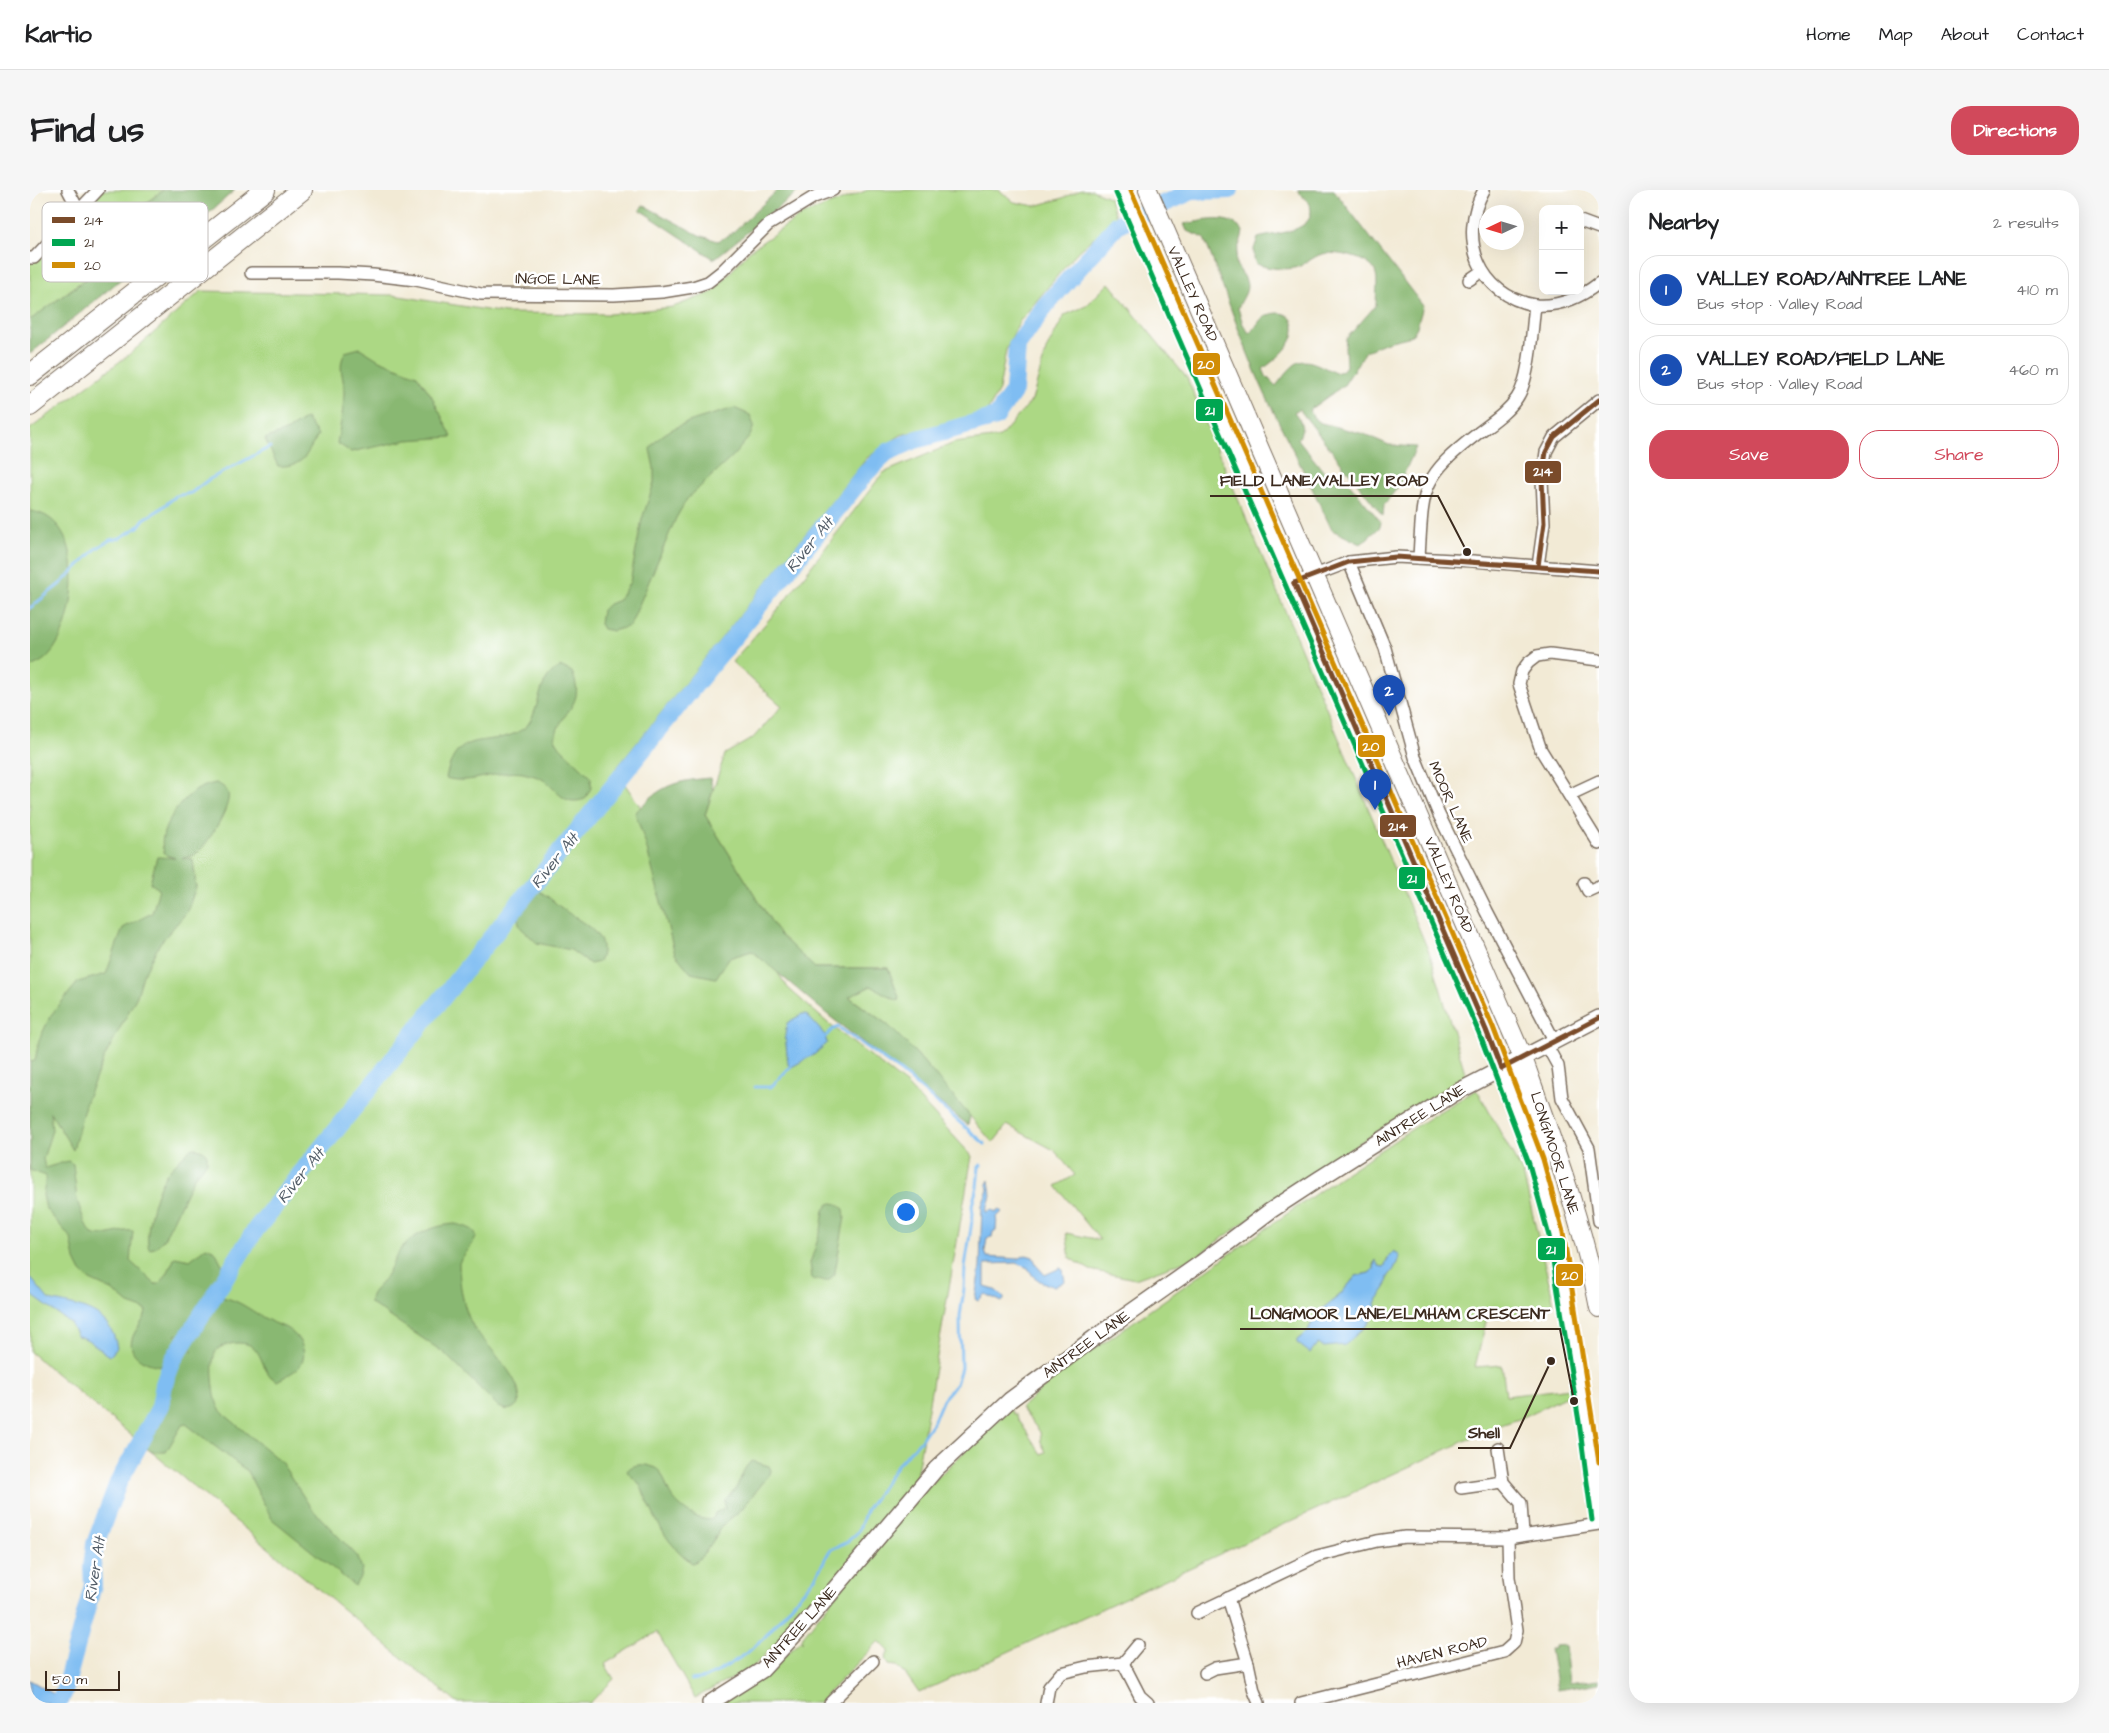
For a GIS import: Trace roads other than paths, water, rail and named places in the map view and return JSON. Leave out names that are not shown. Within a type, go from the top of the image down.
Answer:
[{"type":"highway","points":[[208,235],[265,190]]},
{"type":"highway","points":[[208,265],[302,190]]},
{"type":"highway","points":[[30,375],[148,282]]},
{"type":"highway","points":[[30,406],[186,282]]},
{"type":"main road","name":"VALLEY ROAD","points":[[1123,190],[1294,583],[1501,1069]]},
{"type":"main road","name":"VALLEY ROAD","points":[[1149,194],[1523,1058]]},
{"type":"main road","name":"AINTREE LANE","points":[[710,1703],[762,1670],[811,1617],[936,1469],[1010,1400],[1270,1211],[1426,1110],[1599,1018]]},
{"type":"main road","points":[[1523,1058],[1517,1067],[1516,1079],[1538,1139],[1548,1198]]},
{"type":"main road","name":"LONGMOOR LANE","points":[[1523,1058],[1567,1181],[1594,1278],[1599,1308]]},
{"type":"main road","name":"LONGMOOR LANE","points":[[1501,1069],[1548,1198],[1593,1420],[1599,1519]]},
{"type":"street","points":[[68,190],[74,202]]},
{"type":"street","points":[[85,202],[98,190]]},
{"type":"street","name":"INGOE LANE","points":[[251,274],[338,273],[373,275],[416,280],[481,294],[614,295],[662,292],[693,287],[708,282],[722,271],[768,225],[814,197],[833,190]]},
{"type":"street","points":[[1481,191],[1474,214],[1473,236],[1475,253],[1482,271],[1495,287],[1504,294],[1514,300],[1535,305],[1552,305],[1570,301],[1599,282]]},
{"type":"street","points":[[1584,222],[1599,228]]},
{"type":"street","points":[[32,258],[42,247]]},
{"type":"street","points":[[1469,280],[1482,271]]},
{"type":"street","points":[[1419,558],[1423,499],[1427,486],[1447,458],[1504,413],[1517,397],[1524,381],[1535,305]]},
{"type":"street","points":[[1538,566],[1544,523],[1542,479],[1546,452],[1554,437],[1599,400]]},
{"type":"street","points":[[1294,583],[1349,562],[1378,558],[1419,558],[1599,571]]},
{"type":"street","name":"MOOR LANE","points":[[1349,562],[1385,648],[1415,758],[1439,815],[1487,912],[1538,1006],[1551,1044]]},
{"type":"street","points":[[1599,660],[1550,654],[1537,656],[1522,671],[1519,684],[1541,750],[1599,844]]},
{"type":"street","points":[[1569,795],[1599,781]]},
{"type":"street","points":[[1584,883],[1588,891],[1599,886]]},
{"type":"street","name":"LONGMOOR LANE","points":[[1551,1044],[1558,1066],[1562,1098],[1588,1145],[1596,1170],[1599,1220]]},
{"type":"street","points":[[1498,1448],[1503,1482],[1521,1503],[1523,1535]]},
{"type":"street","points":[[1461,1488],[1503,1482]]},
{"type":"street","points":[[1197,1613],[1317,1556],[1376,1541],[1405,1537],[1508,1538],[1599,1524]]},
{"type":"street","name":"HAVEN ROAD","points":[[1301,1703],[1504,1652],[1514,1644],[1517,1630],[1509,1578],[1508,1538]]},
{"type":"street","points":[[1228,1598],[1259,1703]]},
{"type":"street","points":[[1046,1703],[1049,1687],[1060,1673],[1086,1667],[1123,1663],[1138,1645]]},
{"type":"street","points":[[830,1703],[873,1661]]},
{"type":"street","points":[[1123,1663],[1140,1696],[1148,1703]]},
{"type":"street","points":[[1205,1673],[1215,1668],[1248,1663]]},
{"type":"water","points":[[802,1014],[806,1014],[825,1035],[827,1043],[815,1054],[790,1068],[785,1035],[787,1023]]},
{"type":"water","points":[[989,1180],[991,1196],[986,1212],[992,1210],[996,1212],[1000,1209],[1002,1212],[997,1217],[996,1230],[993,1232],[992,1237],[987,1238],[985,1251],[987,1257],[1018,1259],[1026,1255],[1033,1257],[1037,1266],[1045,1275],[1060,1268],[1063,1270],[1065,1281],[1054,1287],[1040,1281],[1033,1276],[1028,1268],[1017,1263],[985,1264],[985,1287],[995,1290],[1004,1297],[1004,1300],[1002,1302],[985,1294],[978,1301],[975,1299],[980,1267],[982,1205],[988,1190],[987,1184]]},
{"type":"water","points":[[1394,1251],[1400,1256],[1388,1277],[1386,1288],[1375,1303],[1376,1306],[1368,1324],[1345,1345],[1324,1347],[1317,1344],[1310,1353],[1297,1343],[1297,1340],[1306,1333],[1319,1311],[1339,1296],[1356,1276],[1369,1273],[1374,1269],[1375,1260],[1379,1266],[1384,1267]]},
{"type":"water","points":[[30,1277],[49,1300],[83,1308],[101,1318],[114,1335],[117,1348],[110,1356],[90,1341],[77,1336],[70,1323],[30,1294]]},
{"type":"water","points":[[30,1680],[69,1703],[30,1703]]},
{"type":"waterway","name":"River Alt","points":[[58,1703],[64,1692],[93,1585],[92,1567],[95,1544],[118,1483],[160,1407],[164,1384],[173,1360],[256,1229],[866,473],[888,452],[915,440],[996,417],[1014,391],[1017,346],[1045,306],[1118,224],[1192,191],[1230,190]]},
{"type":"waterway","points":[[30,608],[60,584],[97,548],[110,540],[120,538],[138,527],[144,519],[176,496],[191,493],[208,480],[270,447]]},
{"type":"waterway","points":[[825,1037],[838,1027],[901,1072],[985,1144]]},
{"type":"waterway","points":[[755,1087],[771,1087],[791,1066]]},
{"type":"waterway","points":[[691,1680],[705,1678],[717,1672],[746,1654],[764,1638],[816,1576],[830,1550],[847,1542],[858,1532],[866,1511],[897,1465],[920,1441],[934,1420],[943,1399],[956,1384],[961,1368],[960,1316],[973,1214],[972,1205],[977,1187],[979,1167],[981,1165]]},
{"type":"place","name":"FIELD LANE/VALLEY ROAD","points":[[1467,552]]},
{"type":"place","name":"VALLEY ROAD/FIELD LANE","points":[[1389,716]]},
{"type":"place","name":"VALLEY ROAD/AINTREE LANE","points":[[1375,810]]},
{"type":"place","name":"Shell","points":[[1551,1361]]},
{"type":"place","name":"LONGMOOR LANE/ELMHAM CRESCENT","points":[[1574,1401]]}]
